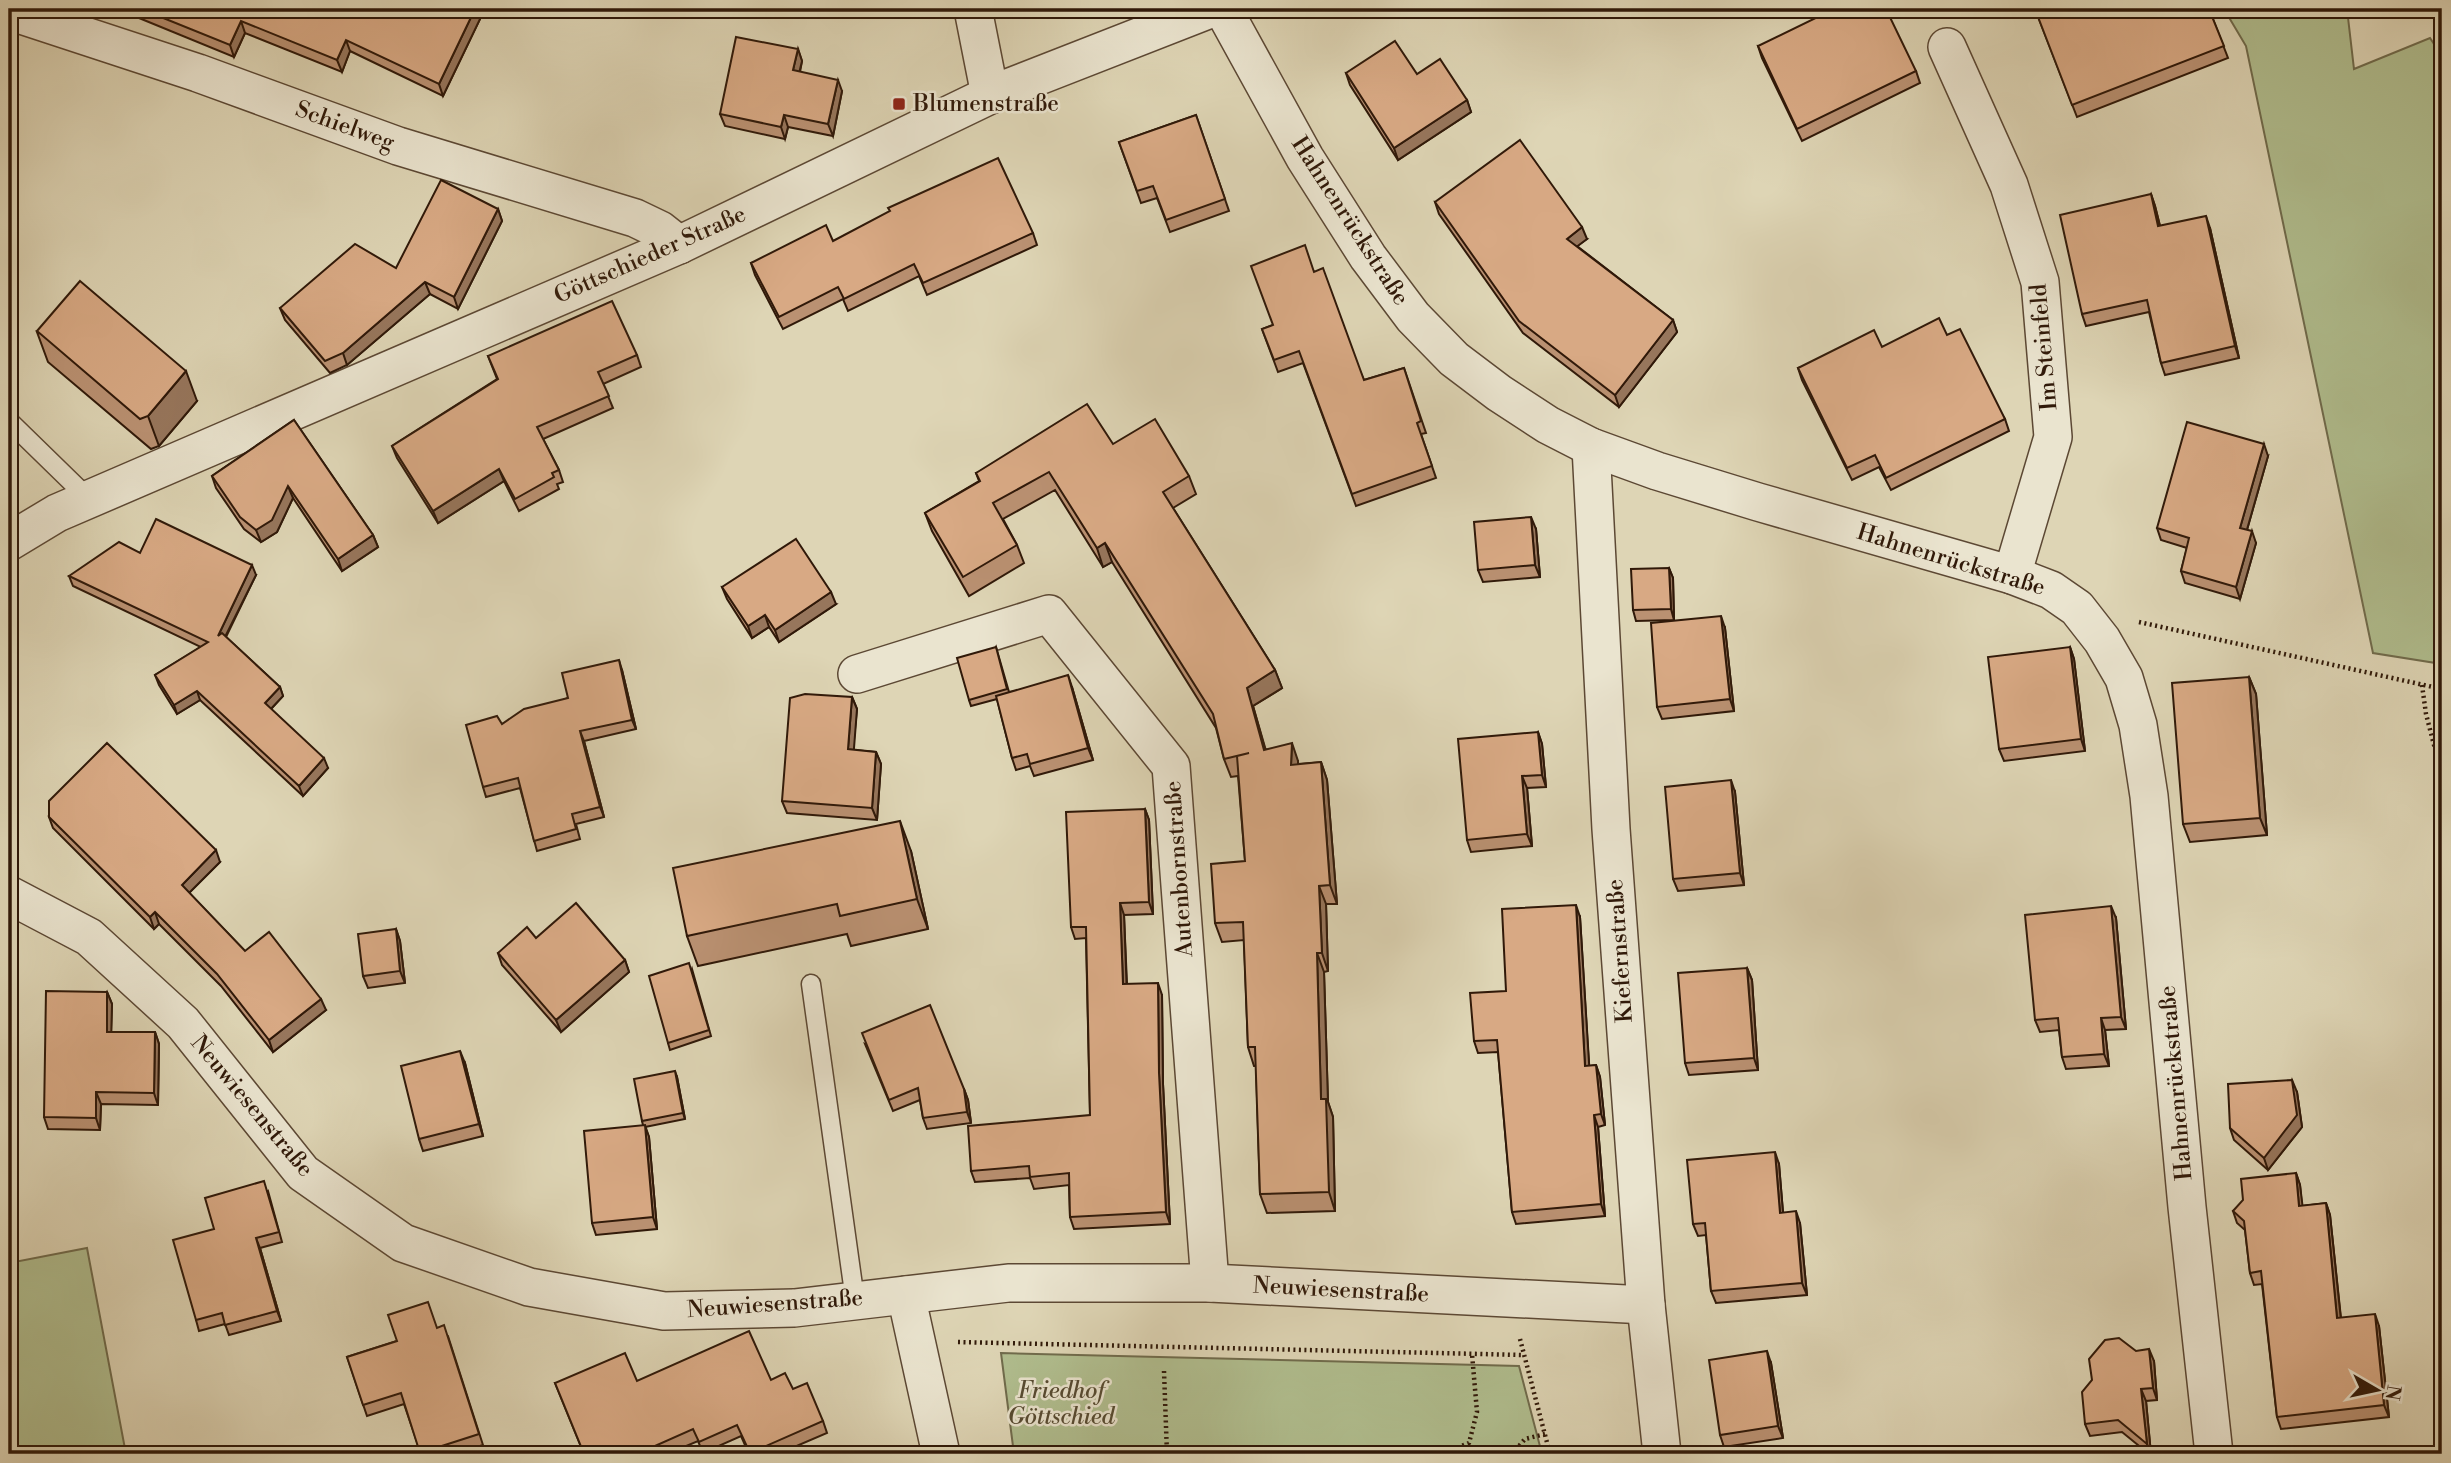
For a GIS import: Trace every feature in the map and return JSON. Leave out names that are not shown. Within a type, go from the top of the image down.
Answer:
[{"type":"street","points":[[973,9],[990,95]]},
{"type":"street","name":"Göttschieder Straße","points":[[9,542],[57,513],[679,245],[990,95],[1210,9]]},
{"type":"street","name":"Hahnenrückstraße","points":[[1223,9],[1306,158],[1368,257],[1413,317],[1454,359],[1499,394],[1548,425],[1591,447],[1758,502],[2012,575],[2052,590],[2077,608],[2102,640],[2124,678],[2138,725],[2149,796],[2187,1207],[2214,1454]]},
{"type":"street","name":"Schielweg","points":[[9,11],[185,69],[398,146],[635,218],[660,230],[679,245]]},
{"type":"street","name":"Im Steinfeld","points":[[1947,47],[2009,185],[2040,282],[2053,437],[2012,575]]},
{"type":"street","name":"Kiefernstraße","points":[[1591,447],[1608,795],[1646,1305],[1662,1454]]},
{"type":"street","name":"Autenbornstraße","points":[[857,674],[1049,614],[1171,766],[1210,1283]]},
{"type":"street","name":"Neuwiesenstraße","points":[[9,895],[89,937],[183,1023],[303,1173],[402,1243],[529,1287],[664,1311],[794,1308],[1008,1283],[1210,1283],[1646,1305]]},
{"type":"street","points":[[906,1296],[941,1454]]},
{"type":"lane","points":[[9,421],[90,500]]},
{"type":"lane","points":[[811,984],[855,1300]]},
{"type":"path","points":[[2077,608],[2442,689]]},
{"type":"path","points":[[2421,685],[2442,776]]},
{"type":"path","points":[[1509,1298],[1550,1454]]},
{"type":"path","points":[[916,1341],[1524,1355]]},
{"type":"path","points":[[1442,1454],[1469,1443],[1477,1412],[1472,1354]]},
{"type":"path","points":[[1164,1371],[1167,1454]]},
{"type":"path","points":[[1512,1454],[1525,1439],[1545,1434]]},
{"type":"green space","points":[[2224,9],[2347,9],[2354,69],[2430,38],[2442,56],[2442,664],[2373,653],[2246,46]]},
{"type":"green space","points":[[87,1248],[126,1454],[9,1454],[9,1263]]},
{"type":"green space","name":"Friedhof Göttschied","points":[[1001,1353],[1519,1366],[1542,1454],[1014,1454]]},
{"type":"building","points":[[141,9],[475,9],[439,84],[346,40],[337,60],[241,21],[230,45]]},
{"type":"building","points":[[1834,9],[1886,9],[1916,71],[1797,129],[1758,46]]},
{"type":"building","points":[[2035,9],[2209,9],[2224,46],[2072,105]]},
{"type":"building","points":[[736,37],[798,49],[793,70],[838,80],[828,124],[784,115],[781,127],[720,114]]},
{"type":"building","points":[[1395,41],[1417,74],[1440,59],[1467,100],[1394,148],[1346,73]]},
{"type":"building","points":[[1196,115],[1225,199],[1166,220],[1153,186],[1137,191],[1119,142]]},
{"type":"building","points":[[1520,140],[1582,227],[1567,239],[1673,320],[1615,395],[1519,321],[1435,202]]},
{"type":"building","points":[[998,158],[1033,233],[923,283],[914,264],[844,299],[838,287],[779,317],[751,263],[826,225],[833,241],[890,211],[888,208]]},
{"type":"building","points":[[441,180],[498,209],[454,297],[425,282],[343,353],[325,361],[280,308],[355,244],[396,268]]},
{"type":"building","points":[[2151,194],[2158,226],[2206,216],[2235,346],[2161,363],[2147,300],[2082,314],[2060,215]]},
{"type":"building","points":[[1305,245],[1314,272],[1323,268],[1364,380],[1404,368],[1421,421],[1417,423],[1432,466],[1352,494],[1299,351],[1274,360],[1262,329],[1273,325],[1251,266]]},
{"type":"building","points":[[80,281],[186,371],[148,416],[140,419],[37,331]]},
{"type":"building","points":[[612,301],[637,355],[598,372],[609,396],[537,427],[559,470],[552,473],[554,477],[515,499],[499,469],[433,511],[392,446],[498,379],[488,356]]},
{"type":"building","points":[[1939,318],[1947,335],[1960,329],[2005,419],[1886,478],[1875,455],[1847,468],[1798,368],[1874,330],[1882,347]]},
{"type":"building","points":[[1087,404],[1113,444],[1155,419],[1189,476],[1163,492],[1275,670],[1247,688],[1264,750],[1292,743],[1291,765],[1321,762],[1330,885],[1319,886],[1322,953],[1317,953],[1321,1099],[1326,1099],[1329,1192],[1260,1194],[1255,1047],[1248,1047],[1243,922],[1215,923],[1211,864],[1245,861],[1237,756],[1249,753],[1224,759],[1213,714],[1105,543],[1097,548],[1049,472],[993,503],[1017,545],[963,577],[925,513],[980,481],[976,473]]},
{"type":"building","points":[[294,420],[373,535],[338,559],[288,486],[272,520],[256,530],[240,517],[212,476]]},
{"type":"building","points":[[2187,422],[2264,444],[2240,528],[2252,531],[2236,587],[2181,571],[2189,538],[2157,528]]},
{"type":"building","points":[[1531,517],[1535,565],[1478,570],[1474,522]]},
{"type":"building","points":[[156,519],[252,565],[218,636],[222,633],[280,687],[265,703],[324,758],[299,786],[197,691],[174,705],[155,675],[208,642],[69,576],[119,542],[140,553]]},
{"type":"building","points":[[796,539],[831,592],[775,630],[765,615],[748,626],[722,587]]},
{"type":"building","points":[[1669,568],[1671,609],[1633,610],[1631,569]]},
{"type":"building","points":[[1721,616],[1730,699],[1657,707],[1651,623]]},
{"type":"building","points":[[996,647],[1007,689],[969,700],[957,658]]},
{"type":"building","points":[[2070,647],[2081,739],[1999,749],[1988,657]]},
{"type":"building","points":[[619,660],[632,720],[580,731],[600,807],[572,814],[576,829],[534,841],[518,778],[483,787],[466,725],[497,716],[502,724],[524,709],[568,698],[562,673]]},
{"type":"building","points":[[1068,675],[1088,748],[1030,764],[1027,754],[1012,758],[996,696]]},
{"type":"building","points":[[2249,677],[2260,818],[2183,824],[2172,683]]},
{"type":"building","points":[[805,694],[852,697],[848,749],[876,752],[872,808],[782,801],[790,698]]},
{"type":"building","points":[[1538,732],[1542,775],[1522,776],[1527,834],[1467,840],[1458,739]]},
{"type":"building","points":[[107,743],[216,850],[182,885],[245,951],[269,932],[321,999],[269,1040],[217,974],[155,912],[150,917],[49,817],[49,801]]},
{"type":"building","points":[[1731,780],[1740,873],[1673,879],[1665,787]]},
{"type":"building","points":[[1145,809],[1149,902],[1120,903],[1123,984],[1158,983],[1159,1073],[1166,1212],[1070,1217],[1069,1173],[1030,1177],[1029,1166],[971,1171],[968,1126],[1090,1115],[1086,927],[1071,927],[1066,812]]},
{"type":"building","points":[[900,821],[917,899],[840,916],[837,904],[687,936],[673,868]]},
{"type":"building","points":[[576,903],[625,960],[556,1020],[498,953],[527,927],[536,938]]},
{"type":"building","points":[[1576,905],[1585,1066],[1596,1065],[1601,1114],[1594,1115],[1601,1204],[1512,1212],[1497,1040],[1474,1041],[1470,993],[1506,991],[1502,909]]},
{"type":"building","points":[[2111,906],[2121,1017],[2101,1018],[2104,1054],[2062,1057],[2058,1018],[2035,1020],[2025,915]]},
{"type":"building","points":[[396,929],[400,971],[363,976],[358,934]]},
{"type":"building","points":[[689,963],[709,1030],[668,1043],[649,976]]},
{"type":"building","points":[[1747,968],[1754,1058],[1685,1063],[1678,973]]},
{"type":"building","points":[[46,991],[107,992],[107,1032],[155,1032],[154,1093],[96,1092],[96,1118],[44,1117]]},
{"type":"building","points":[[930,1005],[964,1089],[967,1112],[923,1118],[918,1088],[889,1100],[862,1033]]},
{"type":"building","points":[[460,1051],[479,1124],[419,1139],[401,1066]]},
{"type":"building","points":[[675,1071],[683,1113],[642,1121],[634,1079]]},
{"type":"building","points":[[2292,1080],[2297,1115],[2264,1158],[2230,1128],[2228,1084]]},
{"type":"building","points":[[645,1125],[653,1217],[592,1223],[584,1131]]},
{"type":"building","points":[[1775,1152],[1780,1213],[1796,1211],[1802,1283],[1711,1291],[1705,1223],[1693,1224],[1687,1160]]},
{"type":"building","points":[[2296,1173],[2299,1206],[2326,1203],[2337,1318],[2375,1314],[2384,1405],[2277,1417],[2261,1271],[2250,1273],[2244,1221],[2233,1211],[2243,1200],[2241,1179]]},
{"type":"building","points":[[264,1181],[279,1232],[256,1238],[277,1311],[225,1325],[222,1313],[196,1320],[173,1240],[214,1229],[205,1198]]},
{"type":"building","points":[[428,1302],[437,1328],[444,1325],[479,1434],[420,1453],[401,1393],[363,1405],[347,1357],[397,1341],[388,1315]]},
{"type":"building","points":[[749,1331],[771,1380],[785,1373],[793,1389],[807,1383],[823,1421],[750,1453],[737,1425],[699,1442],[693,1429],[637,1454],[584,1454],[555,1383],[625,1353],[637,1381]]},
{"type":"building","points":[[2119,1338],[2136,1351],[2149,1349],[2153,1388],[2141,1389],[2147,1444],[2118,1420],[2085,1424],[2082,1392],[2092,1380],[2089,1359],[2105,1340]]},
{"type":"building","points":[[1767,1351],[1778,1426],[1720,1435],[1709,1360]]},
{"type":"place","name":"Blumenstraße","points":[[899,104]]}]
